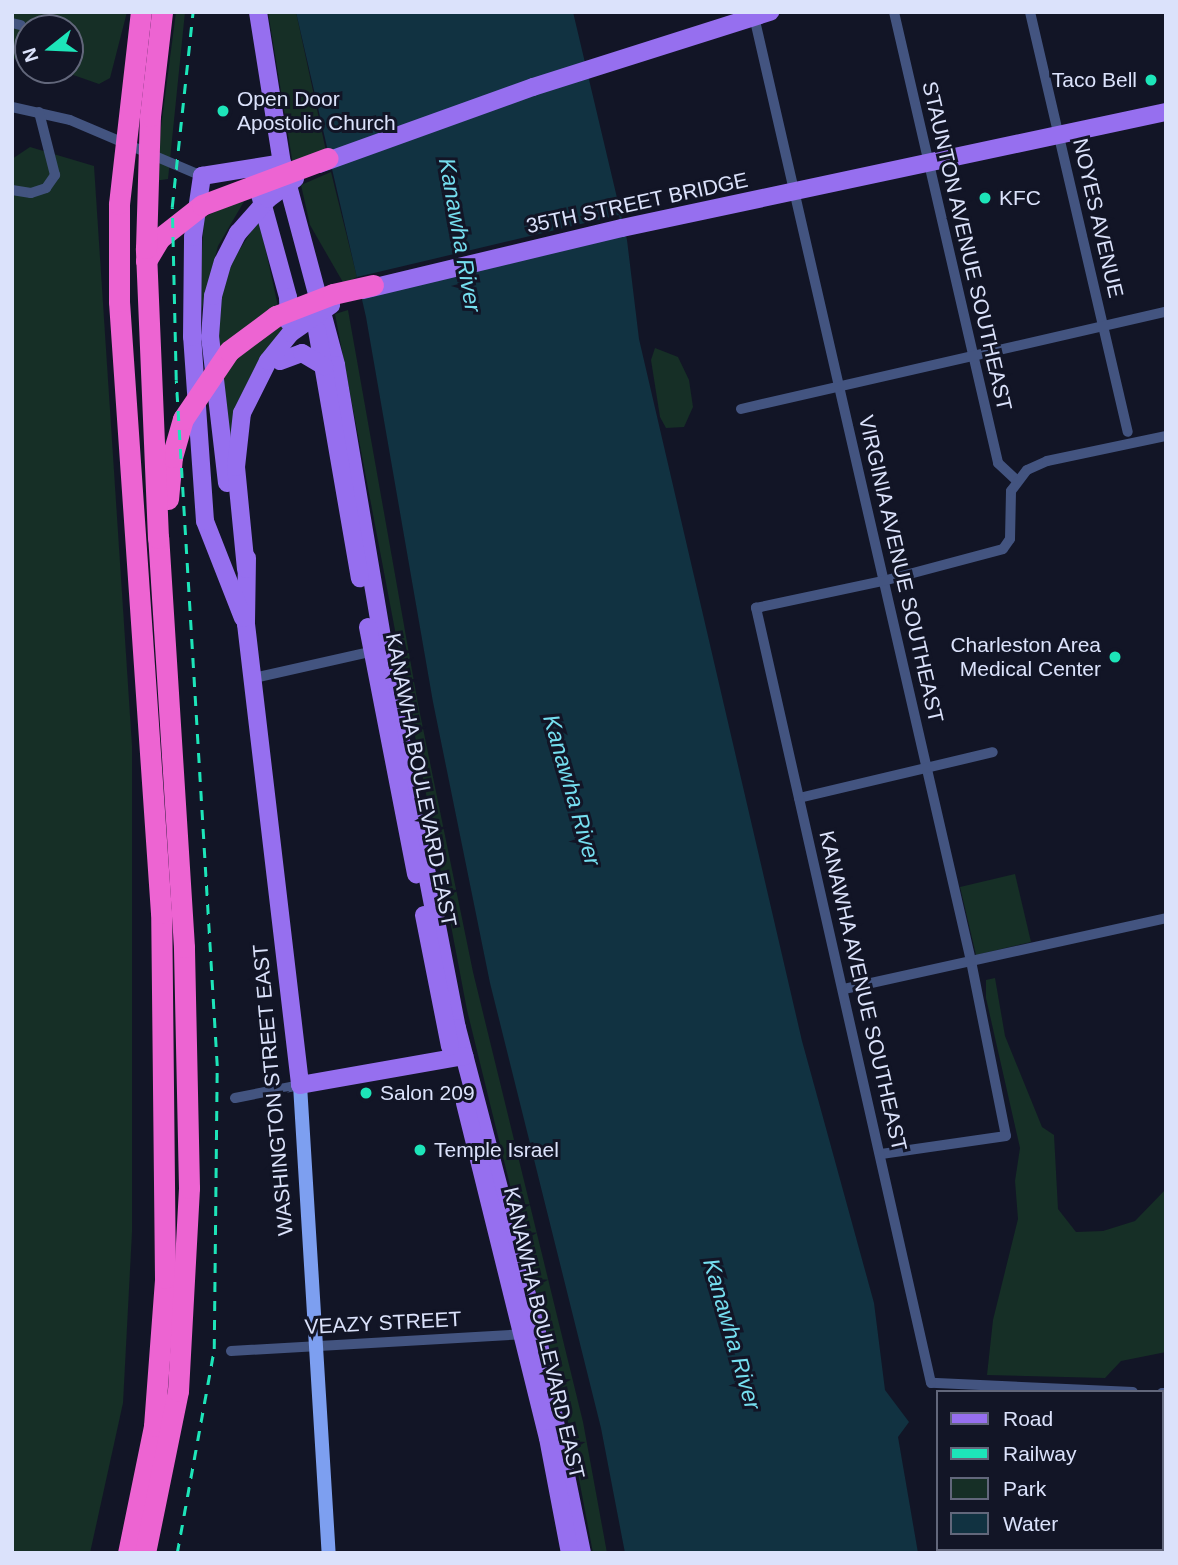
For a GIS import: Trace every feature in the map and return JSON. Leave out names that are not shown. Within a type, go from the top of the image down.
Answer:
[{"type":"highway","points":[[128,1553],[153,1426],[162,1356],[165,1209],[162,913],[125,396],[119,204],[141,12]]},
{"type":"highway","points":[[145,1553],[178,1391],[188,1188],[183,933],[166,621],[158,538],[145,189],[162,12]]},
{"type":"highway","points":[[125,396],[130,305],[139,276],[160,238],[202,205],[328,158]]},
{"type":"highway","points":[[166,621],[172,457],[183,419],[229,351],[285,312],[373,285]]},
{"type":"main road","name":"KANAWHA BOULEVARD EAST","points":[[248,12],[278,163],[324,366],[458,1058],[530,1334],[570,1553]]},
{"type":"main road","name":"KANAWHA BOULEVARD EAST","points":[[258,12],[278,163],[329,328],[378,650],[458,1020],[458,1058],[482,1121]]},
{"type":"main road","points":[[246,624],[210,337],[217,278],[238,233],[275,193],[328,158],[533,86],[769,12]]},
{"type":"main road","name":"35TH STREET BRIDGE","points":[[246,569],[236,467],[243,413],[268,361],[303,323],[373,285],[1166,112]]},
{"type":"main road","points":[[202,176],[278,163]]},
{"type":"main road","name":"WASHINGTON STREET EAST","points":[[253,169],[288,297],[289,331],[280,361],[261,392],[249,428],[245,465],[250,526],[246,569],[246,624],[300,1085]]},
{"type":"main road","name":"WASHINGTON STREET EAST","points":[[202,176],[190,269],[205,521],[246,624]]},
{"type":"main road","points":[[280,361],[302,353],[324,366]]},
{"type":"main road","name":"KANAWHA BOULEVARD EAST","points":[[458,1020],[464,1026],[482,1121],[582,1553]]},
{"type":"main road","points":[[300,1085],[458,1058]]},
{"type":"street","name":"VIRGINIA AVENUE SOUTHEAST","points":[[753,12],[971,961],[1006,1136],[881,1154]]},
{"type":"street","name":"STAUNTON AVENUE SOUTHEAST","points":[[894,12],[971,356],[998,463],[1017,481]]},
{"type":"street","name":"NOYES AVENUE","points":[[1030,12],[1128,432]]},
{"type":"street","points":[[12,107],[70,120],[202,176]]},
{"type":"street","points":[[12,190],[31,193],[46,188],[55,175],[39,112]]},
{"type":"street","points":[[741,409],[1166,312]]},
{"type":"street","points":[[883,581],[1003,548],[1010,539],[1009,500],[1017,481],[1046,461],[1166,436]]},
{"type":"street","name":"KANAWHA AVENUE SOUTHEAST","points":[[883,581],[756,608],[931,1382],[1093,1390]]},
{"type":"street","points":[[254,678],[378,650]]},
{"type":"street","points":[[799,798],[993,752]]},
{"type":"street","points":[[844,989],[1166,918]]},
{"type":"street","points":[[235,1098],[300,1085]]},
{"type":"street","name":"WASHINGTON STREET EAST","points":[[300,1085],[329,1553]]},
{"type":"street","name":"VEAZY STREET","points":[[232,1351],[530,1334]]},
{"type":"green space","points":[[12,12],[127,12],[110,78],[99,84],[84,79],[84,14],[14,14],[12,58]]},
{"type":"green space","points":[[176,12],[185,12],[168,179],[154,181]]},
{"type":"green space","points":[[268,12],[296,12],[326,151],[293,165]]},
{"type":"green space","points":[[30,147],[94,166],[132,746],[132,1232],[123,1403],[90,1553],[12,1553],[12,159]]},
{"type":"green space","points":[[331,172],[357,277],[344,284],[310,225],[301,185]]},
{"type":"green space","points":[[246,198],[218,246],[198,324],[204,217]]},
{"type":"green space","points":[[259,219],[284,334],[227,456],[215,351],[218,300],[228,268]]},
{"type":"green space","points":[[348,310],[418,704],[473,972],[583,1422],[607,1553],[593,1553],[569,1426],[467,1010],[335,314]]},
{"type":"green space","points":[[655,348],[678,357],[689,380],[693,407],[684,427],[666,428],[660,417],[651,360]]},
{"type":"green space","points":[[1015,874],[1031,942],[976,955],[960,887]]},
{"type":"green space","points":[[995,978],[1005,1036],[1042,1127],[1054,1135],[1058,1209],[1076,1232],[1103,1231],[1135,1221],[1166,1189],[1166,1352],[1121,1361],[1105,1378],[987,1375],[993,1320],[1018,1219],[1015,1181],[1020,1148],[986,998],[986,980]]},
{"type":"water","name":"Kanawha River","points":[[296,12],[573,12],[627,240],[639,339],[802,1041],[874,1303],[885,1390],[909,1422],[898,1437],[918,1553],[625,1553],[601,1428],[490,983],[433,702],[366,317]]},
{"type":"pier","points":[[619,215],[623,234],[361,298],[357,277]]},
{"type":"railway","points":[[177,1553],[214,1349],[217,1066],[176,380],[172,207],[193,12]]},
{"type":"place","name":"Taco Bell","points":[[1151,80]]},
{"type":"place","name":"Open Door Apostolic Church","points":[[223,111]]},
{"type":"place","name":"KFC","points":[[985,198]]},
{"type":"place","name":"Charleston Area Medical Center","points":[[1115,657]]},
{"type":"place","name":"Salon 209","points":[[366,1093]]},
{"type":"place","name":"Temple Israel","points":[[420,1150]]}]
